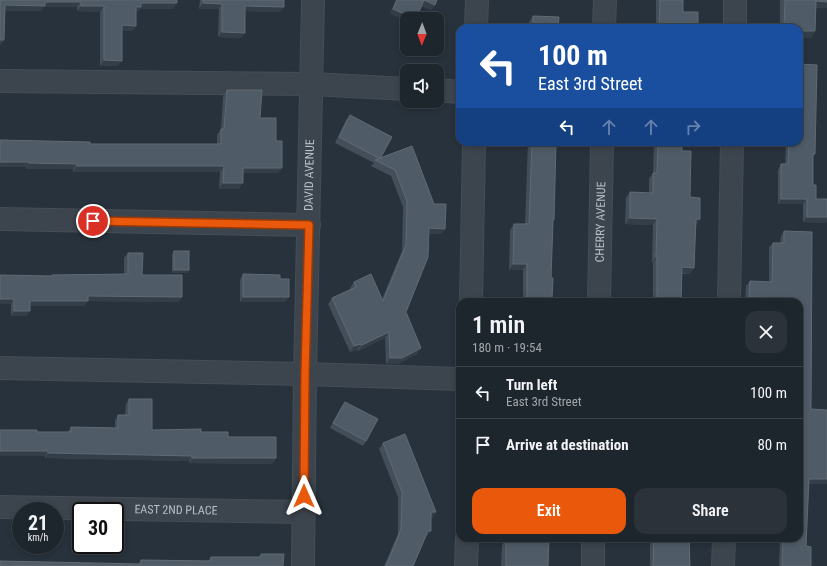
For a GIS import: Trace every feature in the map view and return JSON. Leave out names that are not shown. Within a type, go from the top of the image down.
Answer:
[{"type":"street","name":"DAVID AVENUE","points":[[303,566],[305,374],[313,0]]},
{"type":"street","points":[[476,24],[477,0]]},
{"type":"street","points":[[604,0],[604,24]]},
{"type":"street","points":[[735,24],[736,0]]},
{"type":"street","points":[[0,81],[312,84],[400,89]]},
{"type":"street","points":[[444,91],[456,92]]},
{"type":"street","points":[[471,298],[474,146]]},
{"type":"street","name":"CHERRY AVENUE","points":[[599,298],[602,146]]},
{"type":"street","points":[[729,298],[732,146]]},
{"type":"street","points":[[0,219],[309,225]]},
{"type":"street","points":[[0,368],[305,374],[456,379]]},
{"type":"street","name":"EAST 2ND PLACE","points":[[0,507],[304,512]]},
{"type":"street","points":[[466,566],[467,542]]},
{"type":"street","points":[[593,542],[593,566]]},
{"type":"street","points":[[723,566],[724,542]]},
{"type":"building","points":[[0,0],[177,0],[177,3],[141,3],[141,7],[136,7],[136,26],[122,25],[122,61],[104,60],[104,6],[81,6],[81,2],[45,2],[45,6],[5,5],[4,40],[0,40]]},
{"type":"building","points":[[203,0],[284,0],[284,7],[245,6],[245,33],[222,32],[222,4],[203,3]]},
{"type":"building","points":[[397,0],[424,0],[419,12],[400,12],[393,9]]},
{"type":"building","points":[[424,0],[437,0],[435,5]]},
{"type":"building","points":[[660,0],[683,0],[683,12],[698,12],[698,24],[659,24]]},
{"type":"building","points":[[785,0],[827,0],[827,2],[816,1],[815,31],[803,31],[803,24],[784,24]]},
{"type":"building","points":[[533,16],[559,17],[558,24],[533,24]]},
{"type":"building","points":[[803,64],[817,65],[813,185],[816,185],[816,199],[827,199],[827,217],[807,217],[807,199],[781,199],[781,164],[788,164],[789,146],[803,146]]},
{"type":"building","points":[[227,90],[262,90],[260,118],[276,118],[276,141],[282,141],[282,168],[243,168],[243,183],[223,183],[224,166],[77,166],[77,164],[0,162],[0,140],[90,142],[90,144],[221,144],[221,129],[224,129]]},
{"type":"building","points":[[350,115],[392,137],[380,159],[339,137]]},
{"type":"building","points":[[412,146],[434,204],[446,204],[445,229],[429,228],[428,257],[406,312],[421,348],[402,358],[390,358],[389,332],[362,345],[354,346],[332,298],[356,287],[354,282],[371,274],[383,301],[406,245],[407,201],[395,170],[375,160]]},
{"type":"building","points":[[532,146],[556,146],[551,278],[553,278],[552,298],[527,298],[527,264],[513,264],[514,224],[529,224]]},
{"type":"building","points":[[658,146],[682,146],[682,151],[691,151],[690,197],[700,198],[700,219],[696,219],[694,268],[682,267],[681,298],[657,298],[657,219],[630,218],[630,192],[653,193],[653,173],[657,173]]},
{"type":"building","points":[[784,231],[812,232],[811,409],[827,410],[827,479],[809,479],[806,546],[811,547],[811,566],[782,566],[783,542],[803,542],[803,298],[749,297],[750,281],[772,282],[773,243],[784,243]]},
{"type":"building","points":[[174,251],[189,251],[189,270],[174,270]]},
{"type":"building","points":[[128,253],[143,253],[142,275],[182,275],[182,297],[88,296],[88,301],[30,301],[30,311],[14,311],[14,299],[0,299],[0,275],[52,276],[128,274]]},
{"type":"building","points":[[243,274],[280,275],[280,279],[289,279],[289,297],[243,297]]},
{"type":"building","points":[[129,399],[152,399],[152,430],[201,429],[201,432],[228,432],[228,437],[276,437],[276,458],[192,458],[192,456],[48,453],[48,451],[0,451],[0,430],[71,432],[71,427],[118,428],[118,415],[129,415]]},
{"type":"building","points":[[345,402],[378,419],[366,441],[333,423]]},
{"type":"building","points":[[405,434],[436,512],[431,512],[431,531],[428,531],[413,566],[386,566],[401,529],[402,492],[383,443]]},
{"type":"building","points":[[506,542],[549,542],[548,566],[506,566]]},
{"type":"building","points":[[654,542],[689,542],[690,566],[653,566]]},
{"type":"building","points":[[261,554],[284,554],[283,566],[0,566],[0,561],[141,564],[141,560],[211,561],[211,557],[261,557]]},
{"type":"route","points":[[93,221],[309,225],[305,374],[304,496]]}]
